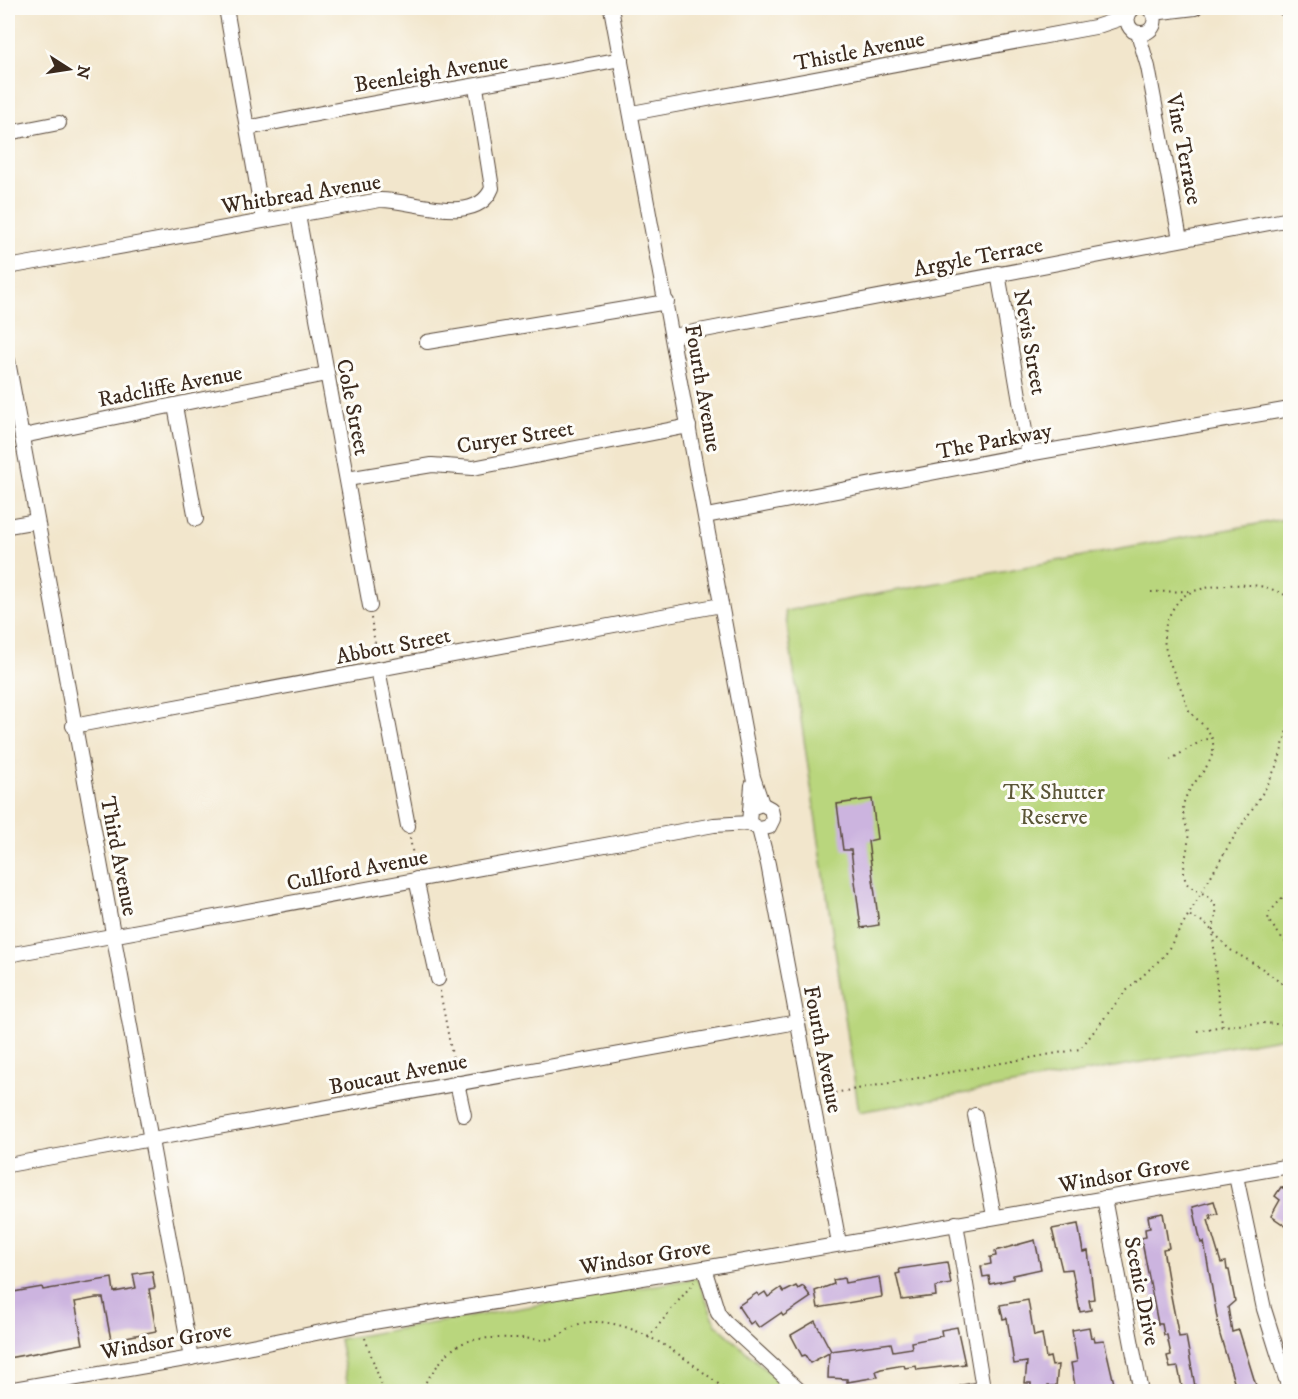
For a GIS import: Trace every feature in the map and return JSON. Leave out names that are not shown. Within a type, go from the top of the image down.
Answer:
[{"type":"street","points":[[226,8],[263,219]]},
{"type":"street","name":"Fourth Avenue","points":[[611,8],[753,777],[756,818],[768,864],[839,1243]]},
{"type":"street","name":"Thistle Avenue","points":[[632,113],[1195,8]]},
{"type":"street","points":[[1284,8],[1290,11]]},
{"type":"street","name":"Vine Terrace","points":[[1140,18],[1180,239]]},
{"type":"street","name":"Beenleigh Avenue","points":[[248,128],[363,103],[476,87],[621,59]]},
{"type":"street","name":"Whitbread Avenue","points":[[8,267],[263,219],[380,200],[392,200],[445,210],[478,204],[489,196],[492,188],[476,87]]},
{"type":"street","points":[[8,133],[58,123]]},
{"type":"street","name":"Cole Street","points":[[298,215],[370,606]]},
{"type":"street","name":"Argyle Terrace","points":[[673,336],[1290,219]]},
{"type":"street","name":"Nevis Street","points":[[998,273],[1029,454]]},
{"type":"street","points":[[427,342],[667,302]]},
{"type":"street","name":"Third Avenue","points":[[8,361],[73,726],[191,1358]]},
{"type":"street","name":"Radcliffe Avenue","points":[[22,436],[326,374]]},
{"type":"street","points":[[174,406],[196,519]]},
{"type":"street","name":"The Parkway","points":[[706,516],[1029,454],[1290,409]]},
{"type":"street","name":"Curyer Street","points":[[347,479],[432,465],[473,468],[689,426]]},
{"type":"street","points":[[8,526],[37,521]]},
{"type":"street","name":"Abbott Street","points":[[73,726],[721,605]]},
{"type":"street","points":[[378,669],[408,826]]},
{"type":"street","name":"Cullford Avenue","points":[[8,955],[756,818]]},
{"type":"street","points":[[416,879],[438,980]]},
{"type":"street","name":"Boucaut Avenue","points":[[8,1165],[797,1022]]},
{"type":"street","points":[[458,1083],[464,1116]]},
{"type":"street","points":[[975,1115],[994,1216]]},
{"type":"street","name":"Windsor Grove","points":[[8,1390],[191,1358],[361,1324],[704,1268],[956,1222],[1290,1166]]},
{"type":"street","points":[[1236,1176],[1264,1309],[1290,1392]]},
{"type":"street","name":"Scenic Drive","points":[[1104,1198],[1141,1392]]},
{"type":"street","points":[[956,1222],[983,1388],[964,1392]]},
{"type":"street","points":[[704,1268],[718,1313],[801,1392]]},
{"type":"path","points":[[1223,1026],[1216,977],[1214,932],[1217,912],[1213,900],[1190,887],[1185,879],[1188,833],[1183,819],[1183,804],[1194,782],[1214,754],[1212,738],[1187,707],[1164,638],[1172,611],[1187,594],[1227,586],[1259,587],[1290,597]]},
{"type":"path","points":[[1151,592],[1198,591]]},
{"type":"path","points":[[370,606],[378,669]]},
{"type":"path","points":[[811,1097],[1080,1049],[1124,993],[1165,955],[1267,786],[1279,760],[1290,719]]},
{"type":"path","points":[[1170,760],[1201,741],[1212,738]]},
{"type":"path","points":[[408,826],[416,879]]},
{"type":"path","points":[[1290,890],[1269,913],[1268,920],[1290,948]]},
{"type":"path","points":[[1189,915],[1205,923],[1229,949],[1263,969],[1290,990]]},
{"type":"path","points":[[438,980],[458,1083]]},
{"type":"path","points":[[1197,1031],[1262,1023],[1290,1025]]},
{"type":"path","points":[[648,1338],[704,1268]]},
{"type":"path","points":[[419,1392],[438,1365],[459,1343],[479,1338],[551,1339],[583,1323],[615,1324],[648,1338],[684,1357],[728,1392]]},
{"type":"path","points":[[361,1324],[384,1392]]},
{"type":"green space","name":"TK Shutter Reserve","points":[[1290,518],[1290,1036],[859,1112],[785,611]]},
{"type":"green space","points":[[697,1278],[716,1324],[789,1391],[349,1391],[339,1339]]},
{"type":"building","points":[[872,799],[877,839],[868,841],[879,925],[861,928],[851,850],[843,850],[837,804]]},
{"type":"building","points":[[1290,1185],[1290,1229],[1271,1216],[1280,1200],[1275,1196],[1281,1187],[1287,1190]]},
{"type":"building","points":[[1214,1201],[1218,1214],[1210,1215],[1211,1219],[1208,1220],[1221,1263],[1226,1262],[1227,1270],[1229,1270],[1235,1301],[1228,1307],[1232,1332],[1239,1330],[1258,1392],[1237,1392],[1220,1335],[1204,1242],[1201,1243],[1193,1207]]},
{"type":"building","points":[[1163,1213],[1169,1248],[1163,1249],[1171,1296],[1179,1337],[1186,1336],[1196,1392],[1183,1392],[1178,1367],[1170,1368],[1167,1356],[1171,1355],[1167,1335],[1164,1335],[1162,1324],[1158,1324],[1141,1238],[1146,1237],[1145,1229],[1150,1228],[1148,1216]]},
{"type":"building","points":[[1078,1224],[1083,1252],[1088,1251],[1094,1299],[1089,1300],[1091,1310],[1080,1312],[1072,1269],[1062,1270],[1052,1229]]},
{"type":"building","points":[[1035,1240],[1041,1269],[1013,1275],[1013,1279],[990,1284],[989,1276],[983,1277],[981,1266],[991,1264],[990,1257],[996,1256],[995,1251]]},
{"type":"building","points":[[947,1262],[951,1284],[935,1287],[936,1296],[902,1300],[896,1274],[900,1273],[899,1269]]},
{"type":"building","points":[[152,1271],[155,1288],[149,1289],[156,1331],[111,1340],[103,1298],[96,1298],[75,1302],[83,1344],[8,1358],[8,1293],[42,1287],[43,1290],[112,1278],[114,1292],[136,1288],[133,1274]]},
{"type":"building","points":[[879,1277],[882,1297],[818,1308],[815,1291],[834,1284],[833,1280],[844,1278],[845,1283]]},
{"type":"building","points":[[796,1286],[798,1289],[803,1286],[811,1297],[783,1316],[781,1313],[759,1328],[754,1321],[750,1324],[738,1306],[757,1293],[759,1296],[765,1292],[768,1297],[781,1288],[784,1292]]},
{"type":"building","points":[[1028,1300],[1034,1336],[1042,1334],[1046,1358],[1050,1357],[1052,1366],[1058,1365],[1056,1386],[1048,1386],[1048,1392],[1031,1392],[1031,1383],[1025,1383],[1027,1362],[1014,1364],[1007,1318],[1003,1319],[1000,1305]]},
{"type":"building","points":[[815,1321],[831,1351],[891,1343],[893,1351],[912,1348],[911,1342],[942,1336],[941,1330],[957,1327],[965,1364],[917,1370],[916,1366],[905,1368],[904,1365],[876,1371],[878,1377],[847,1382],[847,1379],[828,1378],[829,1353],[810,1363],[805,1355],[802,1356],[791,1335]]},
{"type":"building","points":[[1089,1327],[1091,1338],[1094,1337],[1095,1341],[1104,1340],[1116,1392],[1076,1392],[1071,1363],[1077,1362],[1072,1330]]}]
